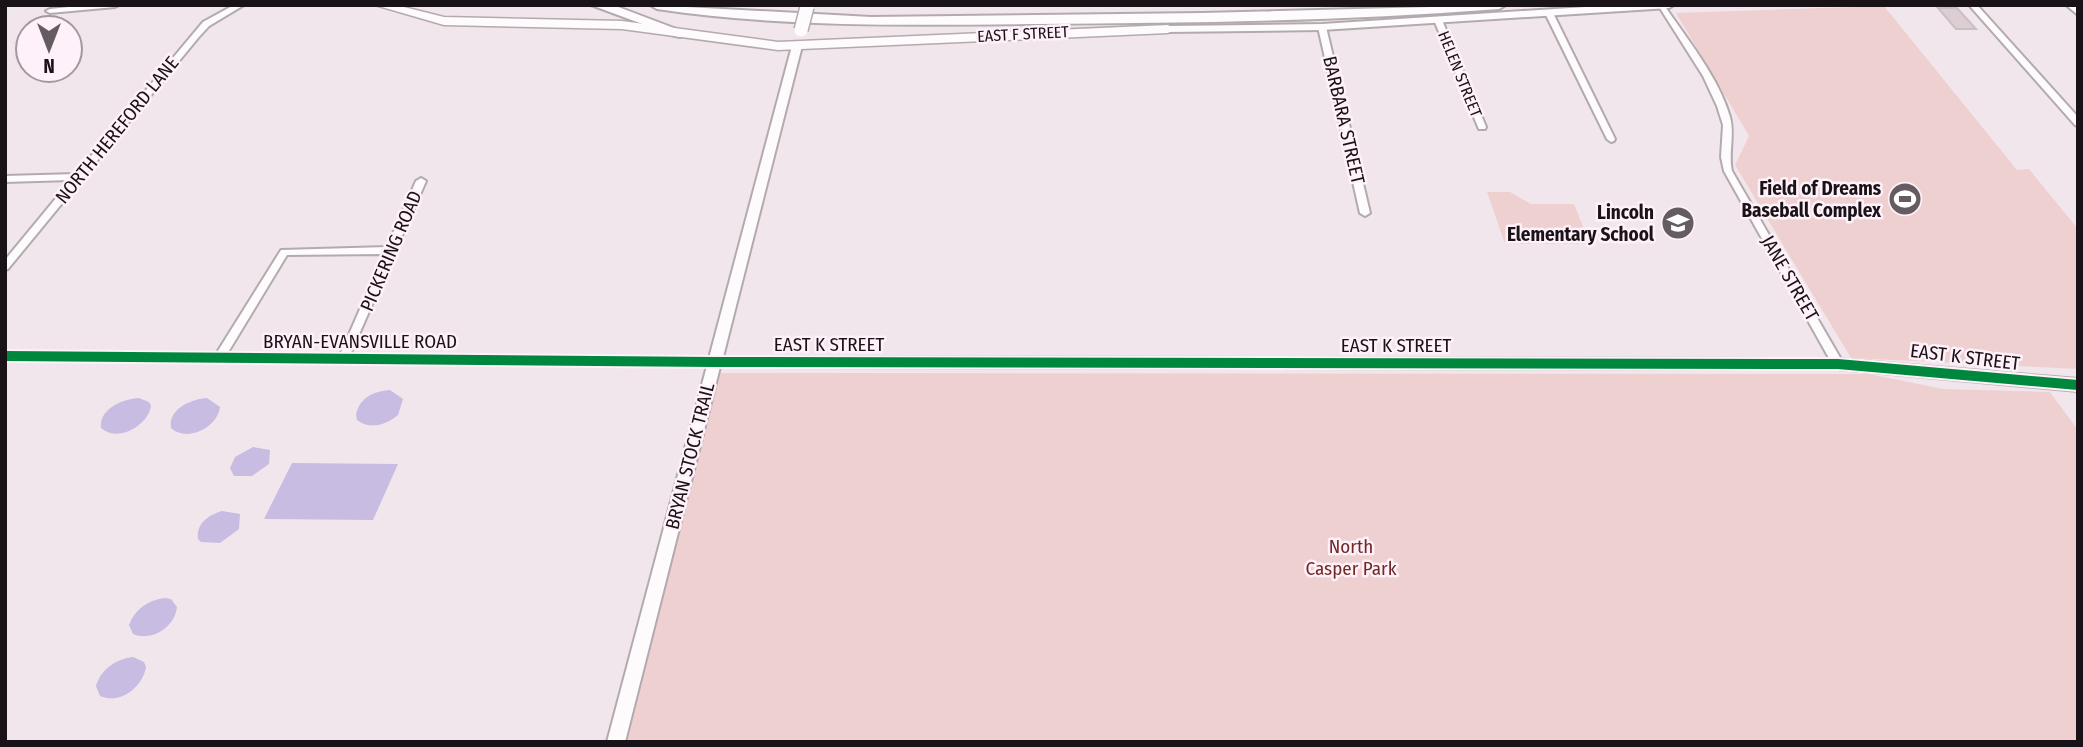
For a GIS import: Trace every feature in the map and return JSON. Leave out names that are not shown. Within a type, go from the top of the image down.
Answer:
[{"type":"highway","points":[[598,5],[680,33]]},
{"type":"highway","points":[[657,5],[750,17],[850,22],[1245,17],[1403,12]]},
{"type":"highway","points":[[717,5],[786,13],[852,15],[1341,5]]},
{"type":"highway","points":[[1168,29],[1499,5]]},
{"type":"main road","name":"EAST F STREET","points":[[381,5],[444,21],[608,24],[747,44],[797,46],[1168,29],[1322,27],[1669,5]]},
{"type":"main road","name":"BRYAN STOCK TRAIL","points":[[616,742],[808,6]]},
{"type":"main road","name":"EAST K STREET","points":[[714,362],[1838,364],[1895,366],[1953,375],[2078,385]]},
{"type":"street","points":[[50,12],[115,5]]},
{"type":"street","name":"NORTH HEREFORD LANE","points":[[5,267],[206,23],[240,5]]},
{"type":"street","points":[[1973,5],[2078,123]]},
{"type":"street","points":[[2070,5],[2078,13]]},
{"type":"street","name":"JANE STREET","points":[[1661,6],[1723,109],[1728,131],[1724,153],[1728,171],[1838,364]]},
{"type":"street","points":[[1549,13],[1611,139]]},
{"type":"street","name":"HELEN STREET","points":[[1438,20],[1482,127]]},
{"type":"street","name":"BARBARA STREET","points":[[1322,27],[1365,213]]},
{"type":"street","points":[[5,179],[79,177]]},
{"type":"street","name":"PICKERING ROAD","points":[[343,359],[421,181]]},
{"type":"street","points":[[219,358],[284,252],[391,250]]},
{"type":"street","name":"BRYAN-EVANSVILLE ROAD","points":[[5,356],[714,362]]},
{"type":"green space","name":"Field of Dreams Baseball Complex","points":[[1884,6],[2017,170],[2029,169],[2078,229],[2078,369],[1851,358],[1735,165],[1749,136],[1676,13]]},
{"type":"green space","points":[[1487,192],[1510,192],[1531,204],[1574,204],[1590,244],[1508,244],[1504,241]]},
{"type":"green space","name":"North Casper Park","points":[[712,373],[1869,374],[1943,389],[2050,392],[2078,430],[2078,742],[625,742]]},
{"type":"shaded area","points":[[390,390],[403,399],[398,415],[378,425],[367,425],[357,420],[358,409],[364,400],[378,392]]},
{"type":"shaded area","points":[[139,398],[149,402],[151,406],[149,413],[138,426],[115,434],[101,428],[104,415],[113,406]]},
{"type":"shaded area","points":[[207,398],[220,407],[214,421],[208,426],[201,431],[185,434],[171,428],[173,415],[177,410],[194,400]]},
{"type":"shaded area","points":[[253,447],[270,450],[269,464],[252,476],[234,476],[230,468],[235,457]]},
{"type":"shaded area","points":[[292,463],[398,464],[373,520],[264,519]]},
{"type":"shaded area","points":[[222,511],[240,514],[239,529],[220,543],[201,542],[198,533],[201,524],[208,517]]},
{"type":"shaded area","points":[[171,599],[177,607],[172,621],[155,634],[133,634],[129,625],[139,610],[148,603]]},
{"type":"shaded area","points":[[133,657],[144,662],[146,667],[135,687],[123,696],[100,696],[96,686],[105,670],[121,660]]},
{"type":"building","points":[[1938,8],[1957,8],[1976,29],[1956,29]]},
{"type":"cycle path","points":[[5,356],[714,362],[1838,364],[2078,385]]},
{"type":"place","name":"Field of Dreams Baseball Complex","points":[[1905,199]]},
{"type":"place","name":"Lincoln Elementary School","points":[[1678,223]]}]
